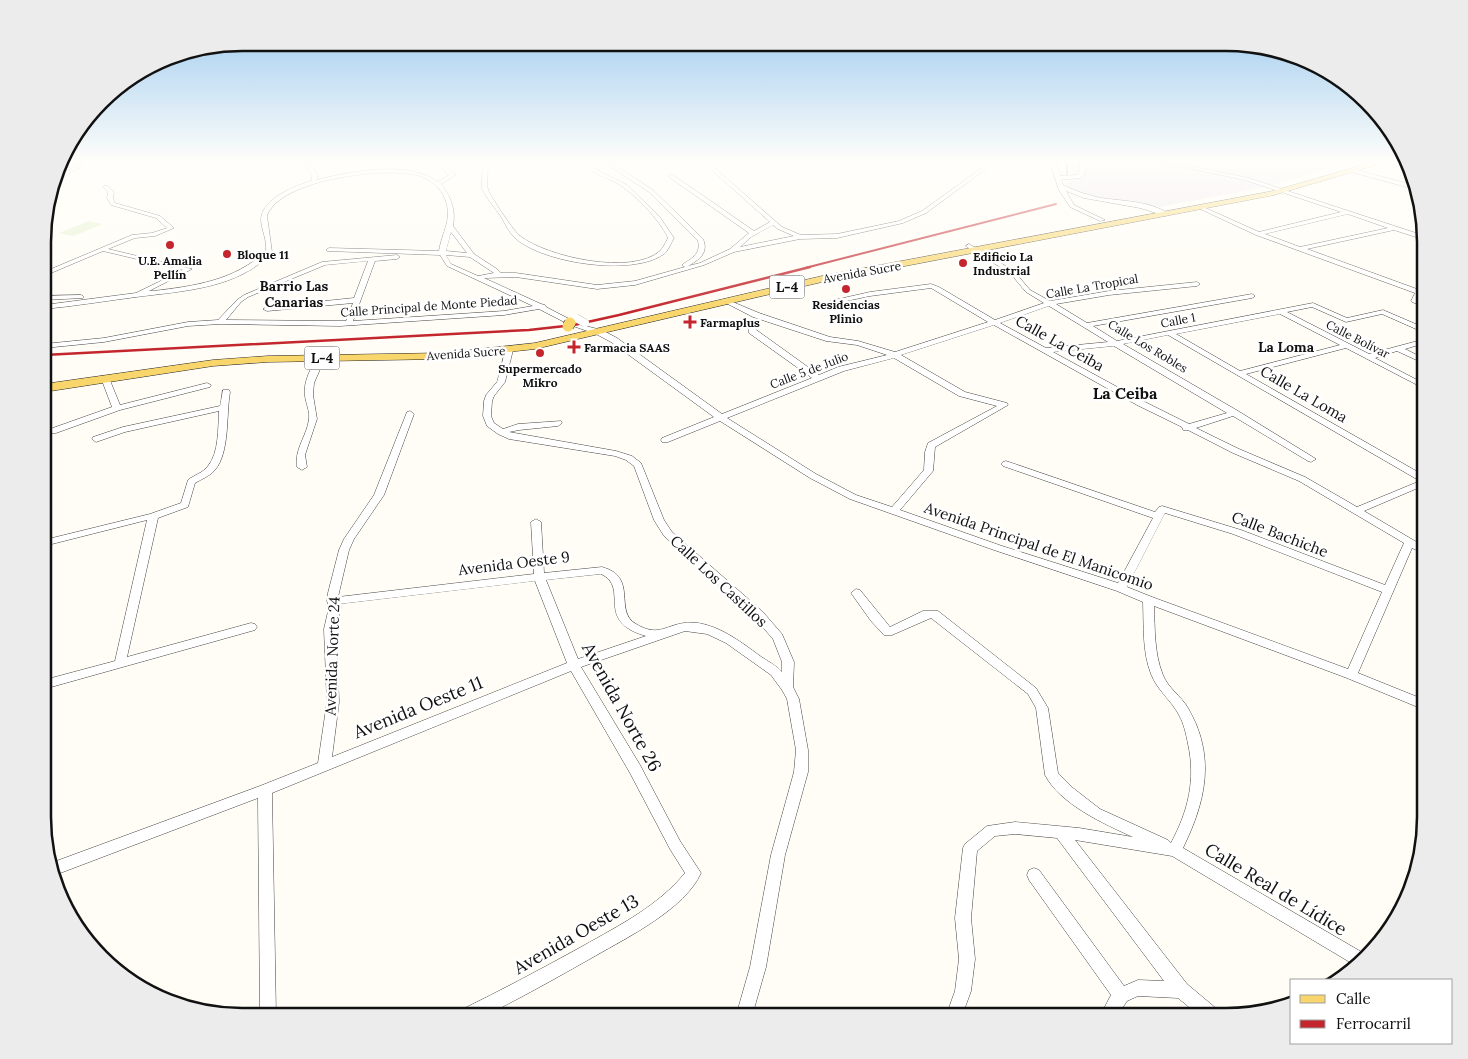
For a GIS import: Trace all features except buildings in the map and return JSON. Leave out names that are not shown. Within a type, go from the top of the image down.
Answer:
[{"type":"main road","name":"Avenida Sucre","points":[[51,387],[213,363],[321,358],[442,356],[509,350],[580,325],[813,275],[973,248],[1102,220],[1159,212]]},
{"type":"main road","name":"Avenida Sucre","points":[[51,381],[219,355],[429,350],[510,343],[552,336],[580,325],[726,302],[814,280],[1160,212]]},
{"type":"main road","points":[[552,336],[580,325]]},
{"type":"street","points":[[51,271],[133,236],[153,235],[171,228],[158,217],[142,212]]},
{"type":"street","points":[[51,306],[178,291],[230,276],[250,267],[266,256],[270,249],[264,218],[266,212]]},
{"type":"street","points":[[450,212],[450,226],[442,245],[444,259],[449,265],[544,306]]},
{"type":"street","points":[[501,212],[515,235],[531,246],[554,254],[607,265],[638,262],[657,256],[666,249],[671,238],[664,224],[652,212]]},
{"type":"street","points":[[666,275],[696,259],[703,248],[701,240],[673,212]]},
{"type":"street","points":[[723,212],[753,233]]},
{"type":"street","points":[[763,212],[785,231],[800,237]]},
{"type":"street","points":[[732,250],[800,237],[837,236],[901,222],[923,212]]},
{"type":"street","points":[[1084,212],[1102,220]]},
{"type":"street","points":[[1211,212],[1258,234],[1417,291]]},
{"type":"street","points":[[1258,234],[1345,212]]},
{"type":"street","points":[[1348,212],[1416,235]]},
{"type":"street","points":[[476,278],[499,274],[529,276],[597,287],[625,285],[702,264],[732,250],[753,233],[774,222]]},
{"type":"street","points":[[450,226],[472,255],[499,274],[509,287],[544,306]]},
{"type":"street","points":[[1300,249],[1395,228]]},
{"type":"street","name":"Calle Los Robles","points":[[973,248],[1012,272],[1028,290],[1235,412],[1310,459]]},
{"type":"street","points":[[102,250],[189,269],[163,280],[137,295]]},
{"type":"street","points":[[329,250],[472,255]]},
{"type":"street","points":[[220,322],[246,296],[324,262],[397,257]]},
{"type":"street","points":[[349,323],[372,259]]},
{"type":"street","name":"Calle La Tropical","points":[[994,322],[1052,303],[1109,293],[1197,284]]},
{"type":"street","name":"Calle La Ceiba","points":[[832,302],[870,294],[931,286],[941,289],[994,322],[1186,428],[1302,479],[1417,547]]},
{"type":"street","points":[[1088,325],[1252,296]]},
{"type":"street","points":[[51,298],[87,297],[90,298],[90,302]]},
{"type":"street","points":[[267,309],[358,300]]},
{"type":"street","points":[[726,302],[756,314],[837,340],[858,343],[894,355],[962,394],[1001,403],[1004,406],[931,445],[928,450],[931,464],[928,471],[893,512]]},
{"type":"street","name":"Calle 1","points":[[1046,350],[1118,343],[1313,305],[1346,320],[1384,312],[1417,327]]},
{"type":"street","name":"Avenida Principal de El Manicomio","points":[[544,306],[614,340],[721,418],[813,476],[853,496],[893,512],[1121,588],[1148,600],[1351,675],[1417,702]]},
{"type":"street","name":"Calle Principal de Monte Piedad","points":[[51,345],[104,340],[174,325],[220,322],[349,323],[504,313],[544,306]]},
{"type":"street","name":"Calle Bolívar","points":[[1280,311],[1417,383]]},
{"type":"street","name":"Calle 5 de Julio","points":[[665,440],[841,369],[894,355],[994,322]]},
{"type":"street","points":[[752,331],[818,378]]},
{"type":"street","name":"Calle La Loma","points":[[1169,333],[1417,476]]},
{"type":"street","points":[[1368,357],[1417,343]]},
{"type":"street","points":[[1240,373],[1346,346]]},
{"type":"street","points":[[1399,349],[1417,358]]},
{"type":"street","points":[[509,350],[501,382],[490,395],[487,408],[490,424],[500,432],[518,427],[558,423]]},
{"type":"street","points":[[302,467],[299,459],[313,420],[310,385],[321,358]]},
{"type":"street","points":[[105,378],[117,408]]},
{"type":"street","points":[[53,430],[117,408],[207,385]]},
{"type":"street","points":[[51,540],[153,516],[185,505],[191,482],[213,466],[220,440],[222,408],[226,392]]},
{"type":"street","points":[[96,439],[123,430],[222,408]]},
{"type":"street","points":[[1186,428],[1235,412]]},
{"type":"street","name":"Avenida Norte 24","points":[[324,766],[333,702],[330,629],[335,607],[332,602],[344,550],[349,539],[379,495],[410,414]]},
{"type":"street","name":"Calle Los Castillos","points":[[500,432],[509,436],[616,454],[629,458],[638,465],[659,520],[668,534],[758,614],[778,637],[788,662],[787,687],[792,699],[803,761],[793,805],[778,855],[758,967],[746,1008]]},
{"type":"street","name":"Calle Bachiche","points":[[1006,464],[1159,512],[1237,532],[1387,590]]},
{"type":"street","points":[[1356,511],[1417,484]]},
{"type":"street","points":[[1121,588],[1159,512]]},
{"type":"street","points":[[120,663],[153,516]]},
{"type":"street","name":"Avenida Norte 26","points":[[536,522],[539,577],[574,665],[635,769],[675,845],[694,873]]},
{"type":"street","points":[[1351,675],[1387,590],[1410,543]]},
{"type":"street","name":"Avenida Oeste 9","points":[[332,602],[595,570],[609,572],[618,584],[621,617],[628,625],[641,631],[659,635]]},
{"type":"street","points":[[856,593],[888,632],[927,614],[933,614],[1008,671],[1032,691],[1042,708],[1052,775],[1068,792],[1095,813],[1175,850],[1189,824],[1196,803],[1200,780],[1198,756],[1192,730],[1182,710],[1157,676],[1152,652],[1148,600]]},
{"type":"street","points":[[51,683],[251,627]]},
{"type":"street","name":"Avenida Oeste 11","points":[[58,867],[265,790],[574,665],[685,627],[709,630],[730,640],[775,672],[787,687]]},
{"type":"street","points":[[265,790],[268,1008]]},
{"type":"street","name":"Calle Real de Lídice","points":[[957,1008],[963,991],[967,960],[963,918],[970,848],[992,830],[1015,828],[1061,832],[1175,850],[1355,957]]},
{"type":"street","points":[[1061,832],[1181,990],[1202,1008]]},
{"type":"street","name":"Avenida Oeste 13","points":[[483,1008],[549,974],[642,921],[664,906],[683,888],[694,873]]},
{"type":"street","points":[[1034,875],[1121,994]]},
{"type":"street","points":[[1113,1008],[1121,994],[1138,988],[1181,990]]},
{"type":"green space","points":[[89,221],[103,224],[73,236],[59,233]]},
{"type":"railway","points":[[805,268],[1023,212]]},
{"type":"railway","points":[[51,355],[529,330],[574,325],[810,267]]},
{"type":"place","name":"U.E. Amalia Pellín","points":[[170,245]]},
{"type":"place","name":"Bloque 11","points":[[227,254]]},
{"type":"place","name":"Edificio La Industrial","points":[[963,263]]},
{"type":"place","name":"Residencias Plinio","points":[[846,289]]},
{"type":"place","name":"Farmaplus","points":[[690,322]]},
{"type":"place","name":"Farmacia SAAS","points":[[574,347]]},
{"type":"place","name":"Supermercado Mikro","points":[[540,353]]},
{"type":"district","name":"Barrio Las Canarias","points":[[294,294]]},
{"type":"district","name":"La Loma","points":[[1286,347]]},
{"type":"district","name":"La Ceiba","points":[[1125,393]]}]
